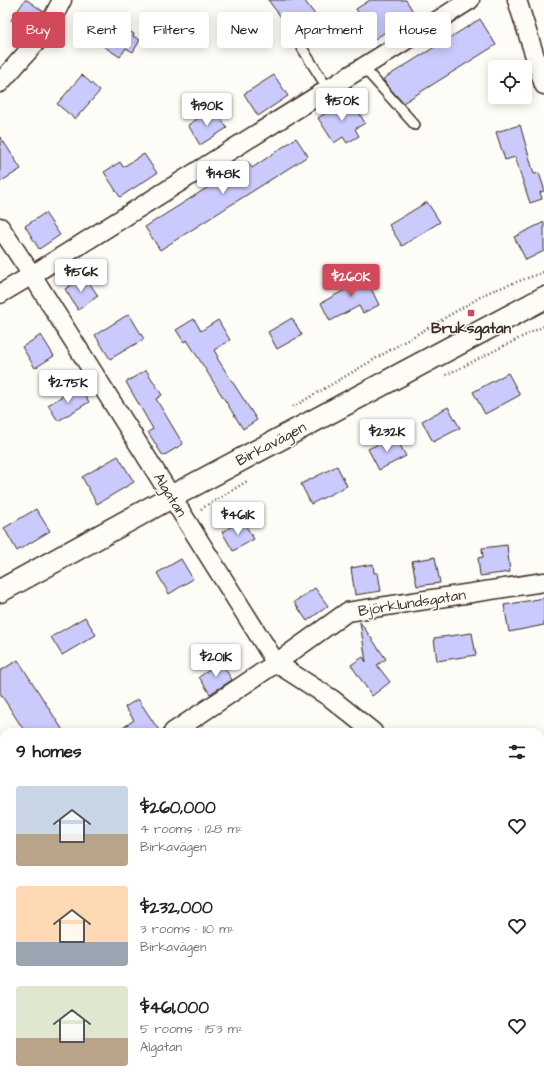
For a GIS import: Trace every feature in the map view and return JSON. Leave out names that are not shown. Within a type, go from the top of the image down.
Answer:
[{"type":"street","points":[[0,83],[46,31],[62,0]]},
{"type":"street","points":[[0,294],[470,0]]},
{"type":"street","points":[[517,0],[544,85]]},
{"type":"street","name":"Algatan","points":[[0,227],[32,275],[276,663],[332,699],[368,728]]},
{"type":"street","name":"Birkavägen","points":[[0,591],[171,497],[544,298]]},
{"type":"street","name":"Björklundsgatan","points":[[178,728],[276,663],[348,612],[544,582]]},
{"type":"lane","points":[[302,48],[328,89]]},
{"type":"lane","points":[[363,67],[414,126]]},
{"type":"building","points":[[25,0],[27,0],[44,12],[17,12]]},
{"type":"building","points":[[268,0],[304,0],[313,12],[281,12],[281,17]]},
{"type":"building","points":[[370,0],[406,0],[413,12],[385,12],[385,32],[377,38],[377,12],[358,12],[356,9]]},
{"type":"building","points":[[480,19],[496,45],[403,103],[383,79],[433,48],[451,48],[451,37]]},
{"type":"building","points":[[131,32],[134,34],[133,36],[139,39],[133,52],[126,48],[131,48]]},
{"type":"building","points":[[106,48],[126,48],[120,57]]},
{"type":"building","points":[[82,75],[100,91],[75,119],[57,104]]},
{"type":"building","points":[[274,75],[288,96],[258,116],[244,94]]},
{"type":"building","points":[[350,98],[365,123],[355,129],[359,136],[347,143],[343,137],[334,143],[318,118]]},
{"type":"building","points":[[214,108],[227,128],[200,145],[188,125]]},
{"type":"building","points":[[520,125],[534,174],[539,173],[544,188],[544,191],[540,192],[542,199],[530,203],[515,157],[505,160],[496,132]]},
{"type":"building","points":[[0,136],[21,169],[0,182]]},
{"type":"building","points":[[296,138],[308,156],[160,250],[145,227],[248,162],[252,168]]},
{"type":"building","points":[[144,154],[157,173],[120,197],[104,172],[120,162],[123,167]]},
{"type":"building","points":[[427,202],[440,222],[402,246],[389,225]]},
{"type":"building","points":[[45,213],[60,235],[39,249],[25,226]]},
{"type":"building","points":[[544,222],[544,251],[526,260],[514,237]]},
{"type":"building","points":[[363,272],[379,305],[363,313],[359,306],[330,321],[321,303],[350,287],[346,281]]},
{"type":"building","points":[[85,276],[98,296],[78,310],[65,289]]},
{"type":"building","points":[[129,314],[144,339],[110,359],[95,335]]},
{"type":"building","points":[[292,318],[302,335],[277,349],[268,332]]},
{"type":"building","points":[[194,319],[201,331],[218,320],[230,340],[214,350],[218,357],[217,358],[257,420],[243,429],[187,340],[184,342],[176,330]]},
{"type":"building","points":[[41,335],[54,356],[35,368],[22,347]]},
{"type":"building","points":[[146,370],[162,395],[156,399],[183,444],[163,456],[148,432],[153,429],[126,382]]},
{"type":"building","points":[[508,373],[520,395],[485,414],[473,392]]},
{"type":"building","points":[[79,386],[89,402],[58,421],[48,405]]},
{"type":"building","points":[[448,407],[460,428],[433,442],[422,421]]},
{"type":"building","points":[[395,436],[406,456],[379,470],[368,449]]},
{"type":"building","points":[[118,456],[134,482],[97,504],[82,477]]},
{"type":"building","points":[[337,466],[347,486],[311,504],[301,484]]},
{"type":"building","points":[[36,509],[50,531],[17,551],[4,528]]},
{"type":"building","points":[[242,520],[254,539],[233,551],[222,532]]},
{"type":"building","points":[[507,545],[510,572],[480,576],[478,558],[483,557],[482,548]]},
{"type":"building","points":[[435,557],[440,583],[417,586],[412,561]]},
{"type":"building","points":[[181,559],[193,579],[169,594],[157,573]]},
{"type":"building","points":[[373,564],[374,573],[378,573],[381,591],[355,595],[351,568]]},
{"type":"building","points":[[315,588],[328,606],[307,621],[294,602]]},
{"type":"building","points":[[544,598],[544,625],[509,632],[504,605]]},
{"type":"building","points":[[85,617],[96,635],[62,655],[51,637]]},
{"type":"building","points":[[360,622],[386,659],[377,665],[390,682],[372,696],[351,665],[363,657],[366,662]]},
{"type":"building","points":[[472,633],[476,655],[437,661],[434,638]]},
{"type":"building","points":[[18,660],[61,728],[22,728],[0,693],[0,671]]},
{"type":"building","points":[[221,662],[232,680],[210,694],[199,677]]},
{"type":"building","points":[[138,699],[157,728],[123,728],[134,720],[125,707]]},
{"type":"place","name":"Bruksgatan","points":[[471,313]]}]
